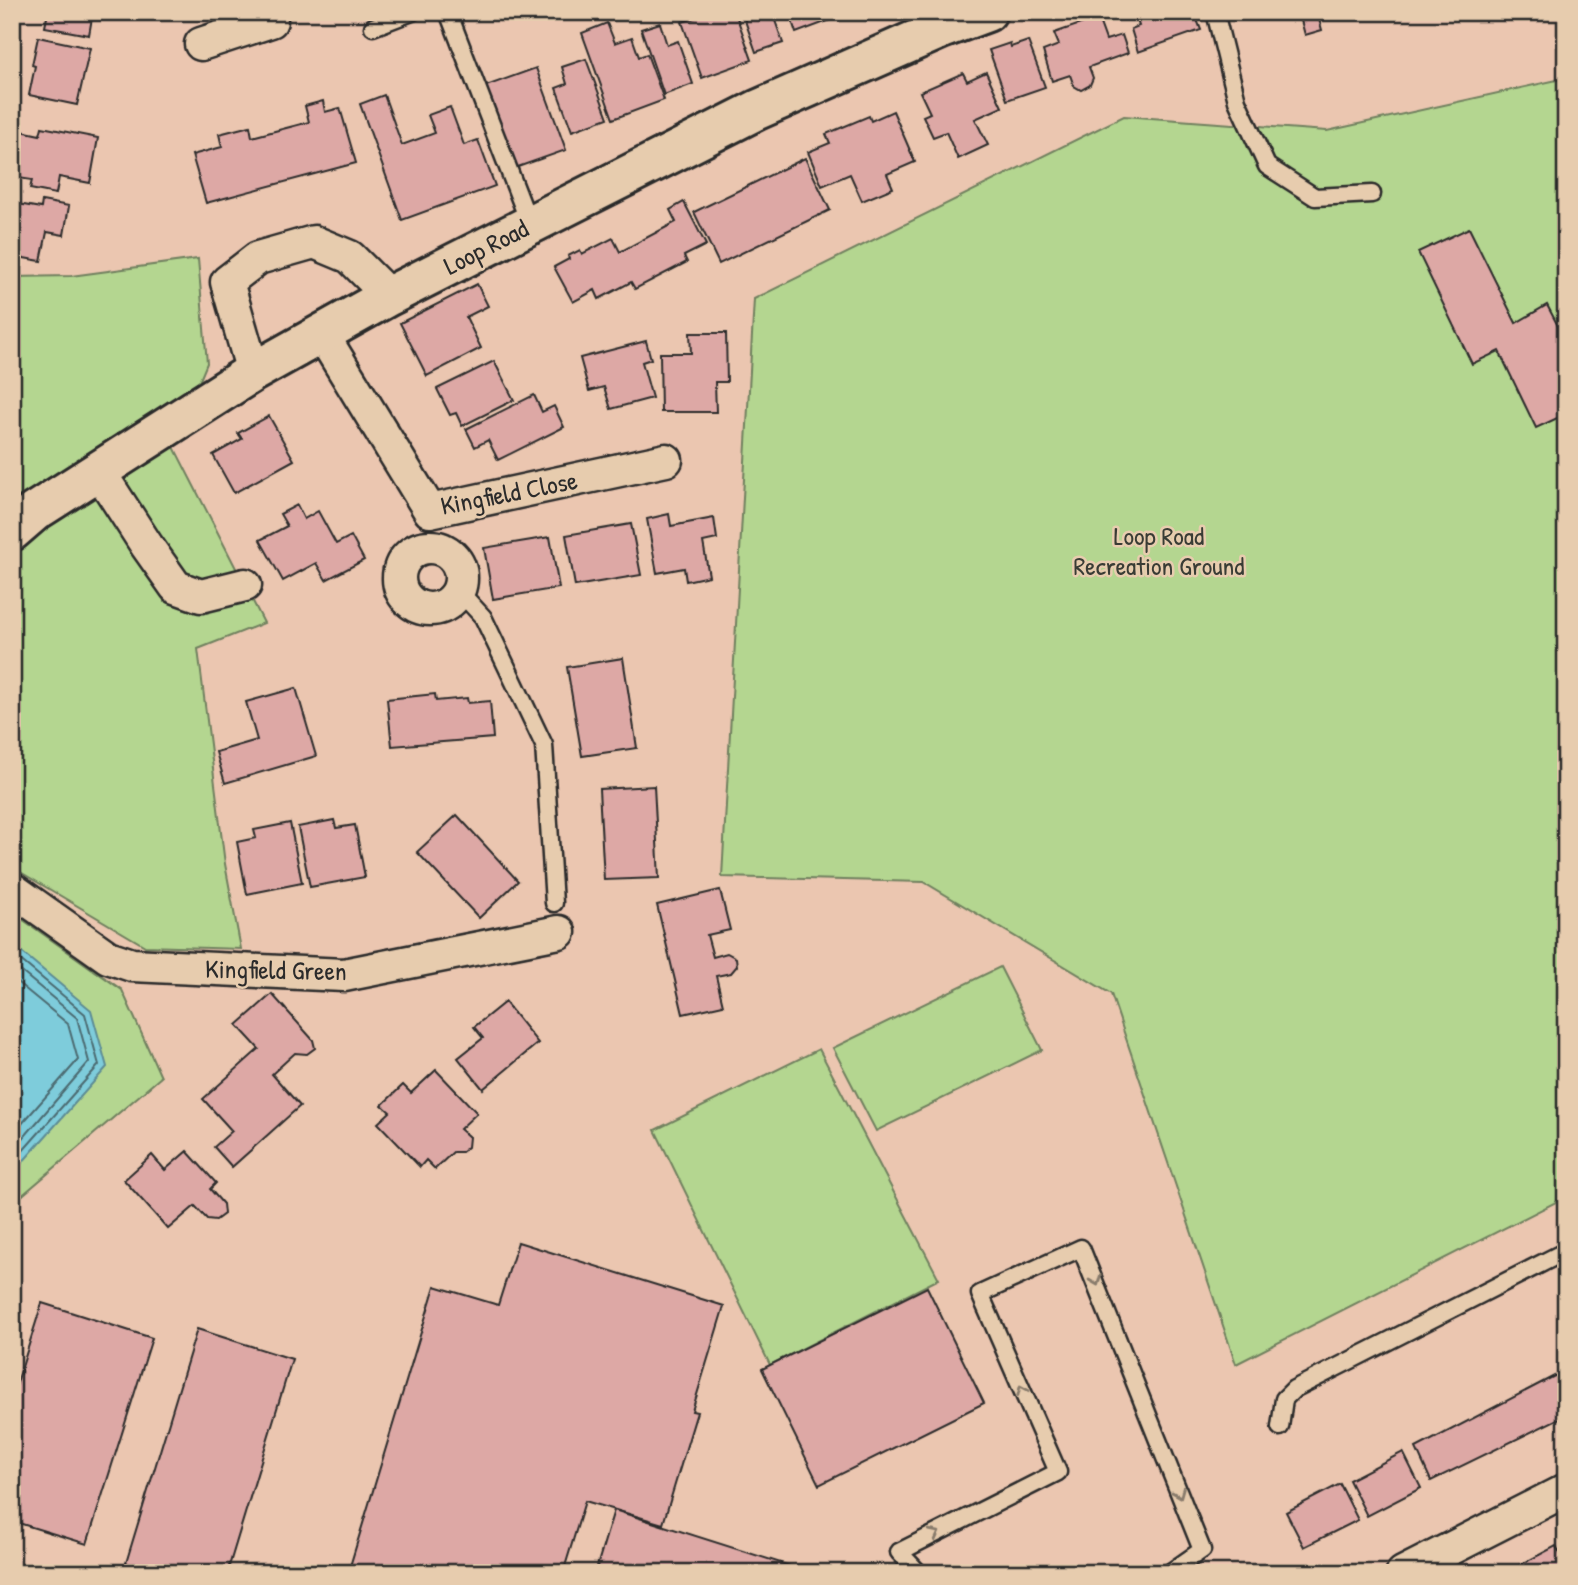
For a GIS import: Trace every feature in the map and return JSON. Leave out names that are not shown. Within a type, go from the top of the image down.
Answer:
[{"type":"main road","name":"Loop Road","points":[[12,531],[34,512],[253,372],[389,296],[757,110],[941,29],[987,12]]},
{"type":"street","points":[[201,44],[271,21],[270,12]]},
{"type":"street","points":[[253,372],[228,282],[258,258],[314,242],[350,257],[389,296]]},
{"type":"street","name":"Kingfield Close","points":[[321,334],[430,511],[666,460]]},
{"type":"street","points":[[99,471],[176,587],[201,596],[245,585]]},
{"type":"street","points":[[430,511],[435,547]]},
{"type":"street","name":"Kingfield Close","points":[[435,547],[452,556],[458,565],[461,575],[459,591],[451,602],[432,610],[422,609],[405,597],[400,588],[399,577],[407,558],[414,551],[435,547]]},
{"type":"street","name":"Kingfield Green","points":[[12,889],[107,957],[132,965],[344,975],[556,917]]},
{"type":"street","points":[[1403,1573],[1566,1490]]},
{"type":"lane","points":[[373,27],[412,12]]},
{"type":"lane","points":[[448,12],[530,225]]},
{"type":"lane","points":[[1214,12],[1237,101],[1267,166],[1315,197],[1372,194]]},
{"type":"lane","points":[[459,591],[483,617],[544,745],[556,917]]},
{"type":"lane","points":[[919,1573],[899,1552],[1058,1472],[980,1294],[1081,1248],[1202,1550],[1169,1573]]},
{"type":"lane","points":[[1280,1427],[1284,1399],[1294,1389],[1566,1251]]},
{"type":"green space","name":"Loop Road Recreation Ground","points":[[1566,78],[1566,1197],[1236,1364],[1111,994],[924,882],[722,877],[754,299],[1124,116],[1327,131]]},
{"type":"green space","points":[[198,259],[207,363],[173,445],[264,623],[198,649],[225,864],[241,949],[145,946],[12,867],[12,277],[71,276]]},
{"type":"green space","points":[[12,912],[122,990],[161,1077],[12,1204]]},
{"type":"green space","points":[[1000,967],[1042,1050],[876,1131],[833,1048]]},
{"type":"green space","points":[[819,1049],[939,1279],[770,1365],[655,1130]]},
{"type":"water","points":[[12,944],[91,1010],[107,1067],[12,1174]]},
{"type":"building","points":[[48,12],[93,12],[89,35],[45,27]]},
{"type":"building","points":[[706,12],[735,12],[752,60],[702,78],[682,22]]},
{"type":"building","points":[[742,12],[772,12],[783,43],[756,52]]},
{"type":"building","points":[[789,12],[842,12],[844,15],[796,33]]},
{"type":"building","points":[[1134,12],[1194,12],[1201,30],[1138,52],[1131,29],[1139,26]]},
{"type":"building","points":[[1289,12],[1317,12],[1322,30],[1305,35],[1299,13],[1290,15]]},
{"type":"building","points":[[1098,18],[1106,40],[1122,35],[1128,53],[1089,67],[1093,78],[1090,85],[1081,90],[1074,86],[1070,75],[1052,81],[1043,51],[1059,45],[1054,33]]},
{"type":"building","points":[[607,23],[615,43],[632,37],[639,57],[647,54],[664,100],[613,119],[582,33]]},
{"type":"building","points":[[660,23],[667,45],[678,41],[693,84],[664,95],[641,29]]},
{"type":"building","points":[[38,37],[90,48],[77,105],[29,95]]},
{"type":"building","points":[[1028,41],[1045,87],[1007,100],[989,50]]},
{"type":"building","points":[[586,59],[608,118],[572,131],[556,88],[567,84],[562,67]]},
{"type":"building","points":[[536,68],[566,150],[515,168],[486,86]]},
{"type":"building","points":[[986,72],[1002,107],[975,119],[988,145],[958,159],[946,132],[933,137],[923,116],[930,113],[920,92],[963,73],[967,81]]},
{"type":"building","points":[[384,95],[402,145],[435,133],[428,115],[450,107],[464,145],[478,140],[495,186],[402,220],[360,104]]},
{"type":"building","points":[[323,101],[325,112],[340,108],[356,163],[206,203],[192,155],[222,147],[219,134],[250,126],[252,137],[309,122],[305,106]]},
{"type":"building","points":[[893,111],[915,162],[887,174],[893,188],[862,201],[850,174],[822,186],[808,152],[830,143],[826,134],[869,116],[871,121]]},
{"type":"building","points":[[42,127],[98,138],[90,183],[59,177],[56,194],[30,189],[32,180],[12,177],[21,131],[40,135]]},
{"type":"building","points":[[805,158],[830,210],[719,264],[694,212]]},
{"type":"building","points":[[42,201],[69,206],[64,235],[47,232],[41,261],[12,256],[12,203],[41,208]]},
{"type":"building","points":[[684,202],[706,245],[684,256],[687,262],[635,289],[631,282],[599,299],[595,290],[573,302],[554,267],[580,250],[582,254],[613,238],[620,252],[676,222],[670,210]]},
{"type":"building","points":[[1469,228],[1516,323],[1547,305],[1566,341],[1566,414],[1536,428],[1499,351],[1472,364],[1418,252]]},
{"type":"building","points":[[477,284],[488,306],[466,317],[481,348],[427,376],[400,323]]},
{"type":"building","points":[[690,333],[726,333],[727,382],[715,382],[716,412],[661,412],[660,353],[691,353]]},
{"type":"building","points":[[646,341],[651,359],[642,362],[652,398],[611,409],[604,387],[589,391],[580,358]]},
{"type":"building","points":[[494,361],[514,400],[462,426],[456,413],[450,415],[437,389]]},
{"type":"building","points":[[534,395],[542,412],[554,406],[564,427],[498,460],[488,440],[475,447],[466,429]]},
{"type":"building","points":[[269,416],[294,460],[234,493],[213,455],[242,439],[238,433]]},
{"type":"building","points":[[297,505],[304,519],[318,511],[336,544],[351,536],[364,560],[326,580],[316,563],[283,581],[260,540],[287,526],[280,514]]},
{"type":"building","points":[[669,514],[671,526],[714,518],[717,539],[703,542],[709,576],[686,581],[684,568],[657,573],[647,519]]},
{"type":"building","points":[[631,524],[641,575],[575,586],[566,535]]},
{"type":"building","points":[[550,537],[559,588],[493,599],[484,548]]},
{"type":"building","points":[[623,658],[637,748],[582,756],[567,667]]},
{"type":"building","points":[[296,688],[316,756],[225,783],[216,752],[257,740],[246,702]]},
{"type":"building","points":[[435,694],[436,701],[467,698],[468,703],[490,701],[493,738],[392,746],[387,699]]},
{"type":"building","points":[[654,786],[659,878],[604,880],[599,789]]},
{"type":"building","points":[[457,815],[518,881],[479,918],[417,852]]},
{"type":"building","points":[[334,820],[336,828],[355,825],[365,877],[310,887],[298,827]]},
{"type":"building","points":[[290,823],[302,883],[247,894],[237,842],[256,838],[254,830]]},
{"type":"building","points":[[720,890],[730,930],[707,935],[713,957],[727,953],[736,958],[737,966],[731,973],[716,976],[723,1005],[683,1014],[657,905]]},
{"type":"building","points":[[272,994],[313,1040],[315,1048],[307,1054],[295,1053],[272,1074],[300,1106],[232,1167],[214,1147],[232,1131],[203,1099],[259,1049],[237,1025]]},
{"type":"building","points":[[505,1002],[538,1043],[483,1089],[458,1058],[483,1038],[474,1027]]},
{"type":"building","points":[[436,1070],[477,1113],[460,1129],[469,1137],[468,1147],[462,1152],[453,1152],[435,1169],[426,1160],[420,1167],[378,1123],[390,1112],[382,1105],[403,1085],[411,1093]]},
{"type":"building","points":[[187,1151],[216,1183],[210,1189],[223,1204],[224,1214],[216,1220],[207,1219],[195,1206],[168,1229],[124,1180],[152,1155],[165,1170]]},
{"type":"building","points":[[518,1242],[724,1306],[692,1411],[697,1412],[663,1524],[585,1501],[563,1573],[348,1573],[435,1286],[498,1305]]},
{"type":"building","points":[[927,1287],[984,1403],[819,1485],[762,1369]]},
{"type":"building","points":[[42,1303],[152,1338],[87,1544],[12,1521],[12,1399]]},
{"type":"building","points":[[197,1329],[292,1359],[227,1573],[159,1573],[126,1563]]},
{"type":"building","points":[[1566,1370],[1566,1415],[1431,1481],[1416,1448]]},
{"type":"building","points":[[1403,1452],[1421,1488],[1367,1516],[1349,1480]]},
{"type":"building","points":[[1340,1484],[1358,1520],[1304,1547],[1286,1512]]},
{"type":"building","points":[[614,1510],[812,1573],[595,1573]]},
{"type":"building","points":[[1556,1546],[1566,1565],[1566,1573],[1505,1573]]}]
